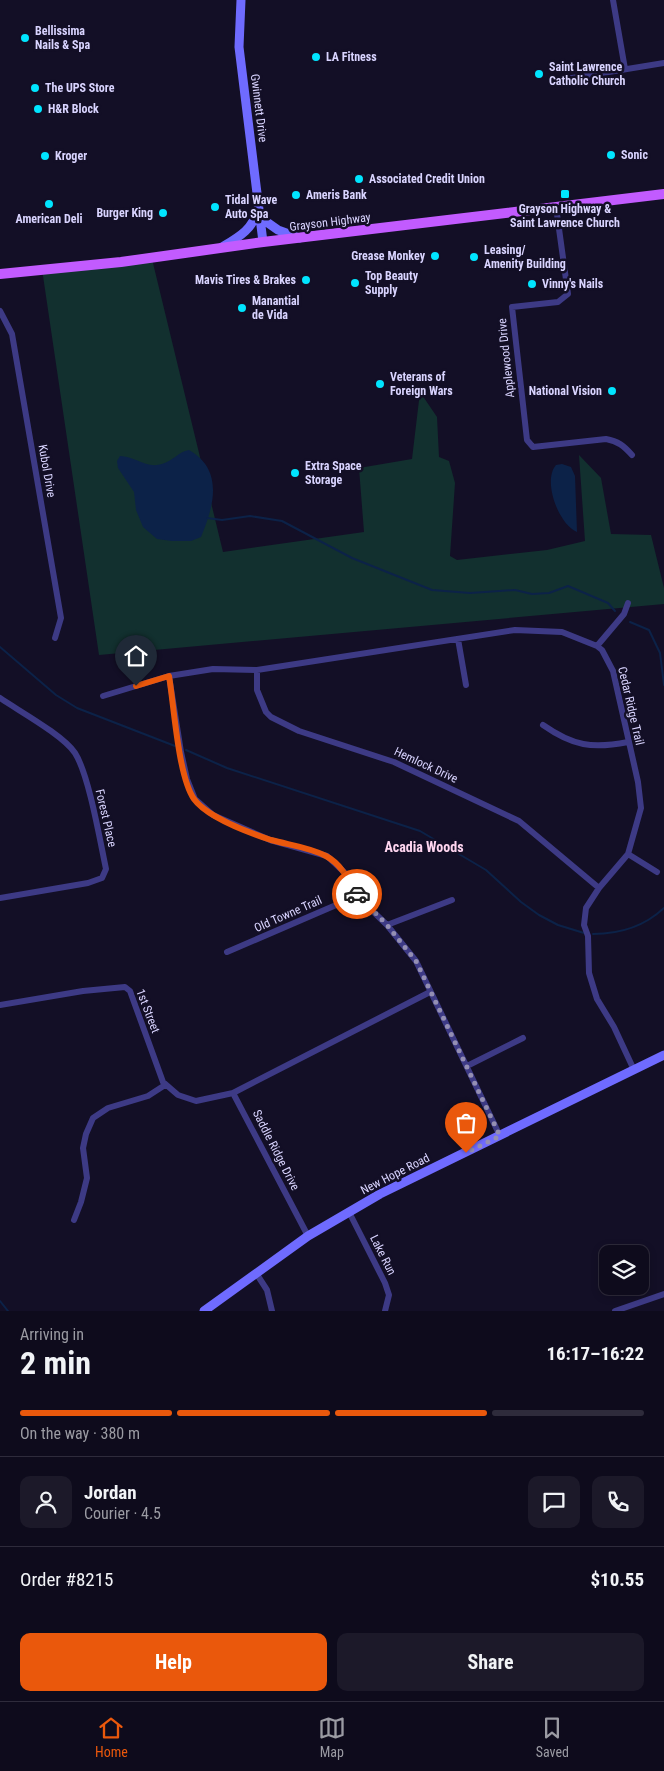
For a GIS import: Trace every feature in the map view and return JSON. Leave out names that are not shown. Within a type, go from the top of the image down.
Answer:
[{"type":"main road","name":"Grayson Highway","points":[[0,274],[121,262],[222,247],[664,194]]},
{"type":"street","name":"Gwinnett Drive","points":[[240,0],[239,47],[263,242]]},
{"type":"street","points":[[613,0],[625,69]]},
{"type":"street","points":[[566,79],[664,63]]},
{"type":"street","points":[[222,247],[250,226],[256,218],[258,200]]},
{"type":"street","name":"Applewood Drive","points":[[556,207],[568,294],[558,302],[512,307],[527,440],[533,447],[606,439],[614,440],[624,446],[632,455]]},
{"type":"street","points":[[261,218],[278,230],[301,238]]},
{"type":"street","name":"Kubol Drive","points":[[0,311],[12,334],[61,618],[55,638]]},
{"type":"street","points":[[104,696],[169,676],[212,669],[257,670],[515,630],[562,632],[597,646],[624,614],[628,603]]},
{"type":"street","points":[[458,639],[466,685]]},
{"type":"street","name":"Cedar Ridge Trail","points":[[597,646],[602,650],[613,670],[638,782],[640,808],[628,854],[599,888],[586,908],[584,926],[588,936],[589,973],[597,999],[614,1027],[634,1070]]},
{"type":"street","name":"Hemlock Drive","points":[[257,670],[257,690],[266,712],[271,717],[300,731],[394,762],[519,821],[599,888]]},
{"type":"street","points":[[169,676],[187,779],[194,799],[218,817],[270,840],[327,856],[344,872],[357,896],[387,925],[416,961],[500,1136]]},
{"type":"street","name":"Forest Place","points":[[0,698],[63,740],[75,753],[84,775],[106,869],[102,878],[88,883],[0,898]]},
{"type":"street","points":[[543,725],[567,740],[587,746],[604,746],[628,742]]},
{"type":"street","points":[[628,854],[657,872]]},
{"type":"street","name":"Old Towne Trail","points":[[227,952],[357,896]]},
{"type":"street","points":[[387,925],[452,900]]},
{"type":"street","name":"1st Street","points":[[0,1005],[84,991],[125,987],[130,991],[153,1058],[165,1085]]},
{"type":"street","points":[[74,1220],[87,1178],[83,1148],[86,1134],[93,1118],[108,1108],[148,1096],[165,1085],[178,1095],[196,1101],[232,1092],[430,992]]},
{"type":"street","points":[[467,1066],[523,1038]]},
{"type":"street","name":"New Hope Road","points":[[204,1311],[308,1236],[348,1212],[664,1055]]},
{"type":"street","name":"Saddle Ridge Drive","points":[[232,1092],[308,1236]]},
{"type":"street","name":"Lake Run","points":[[348,1212],[385,1283],[389,1295],[385,1311]]},
{"type":"street","points":[[256,1273],[268,1290],[272,1311]]},
{"type":"street","points":[[615,1311],[664,1294]]},
{"type":"green space","points":[[152,259],[223,552],[364,532],[359,468],[412,459],[420,392],[437,417],[439,457],[449,461],[455,483],[450,556],[457,560],[547,550],[585,541],[579,455],[601,478],[611,534],[651,535],[664,588],[664,604],[99,655],[42,269]]},
{"type":"water","points":[[189,450],[200,458],[212,478],[212,501],[206,525],[201,537],[191,541],[157,539],[143,527],[136,510],[134,492],[118,468],[117,461],[120,456],[156,465],[166,463]]},
{"type":"water","points":[[562,464],[571,467],[575,476],[577,532],[564,521],[554,502],[551,481],[552,472],[556,465]]},
{"type":"waterway","points":[[207,518],[222,520],[250,516],[282,521],[352,558],[432,590],[470,593],[515,590],[532,594],[549,593],[568,586],[608,603],[615,611]]},
{"type":"waterway","points":[[630,622],[649,630],[660,653],[664,685]]},
{"type":"waterway","points":[[0,647],[56,695],[77,708],[175,746]]},
{"type":"waterway","points":[[186,750],[227,768],[420,831],[486,870],[521,902],[539,915],[558,925],[584,933]]},
{"type":"waterway","points":[[593,934],[603,934],[631,928],[649,920],[664,908]]},
{"type":"waterway","points":[[0,1301],[8,1311]]},
{"type":"way so far","points":[[357,894],[387,925],[416,961],[442,1020],[467,1066],[500,1136],[466,1153]]},
{"type":"place","name":"Bellissima Nails & Spa","points":[[25,38]]},
{"type":"place","name":"LA Fitness","points":[[316,57]]},
{"type":"place","name":"Saint Lawrence Catholic Church","points":[[539,74]]},
{"type":"place","name":"The UPS Store","points":[[35,88]]},
{"type":"place","name":"H&R Block","points":[[38,109]]},
{"type":"place","name":"Sonic","points":[[611,155]]},
{"type":"place","name":"Kroger","points":[[45,156]]},
{"type":"place","name":"Associated Credit Union","points":[[359,179]]},
{"type":"place","name":"Grayson Highway & Saint Lawrence Church","points":[[565,194]]},
{"type":"place","name":"Ameris Bank","points":[[296,195]]},
{"type":"place","name":"American Deli","points":[[49,204]]},
{"type":"place","name":"Tidal Wave Auto Spa","points":[[215,207]]},
{"type":"place","name":"Burger King","points":[[163,213]]},
{"type":"place","name":"Grease Monkey","points":[[435,256]]},
{"type":"place","name":"Leasing/ Amenity Building","points":[[474,257]]},
{"type":"place","name":"Mavis Tires & Brakes","points":[[306,280]]},
{"type":"place","name":"Top Beauty Supply","points":[[355,283]]},
{"type":"place","name":"Vinny's Nails","points":[[532,284]]},
{"type":"place","name":"Manantial de Vida","points":[[242,308]]},
{"type":"place","name":"Veterans of Foreign Wars","points":[[380,384]]},
{"type":"place","name":"National Vision","points":[[612,391]]},
{"type":"place","name":"Extra Space Storage","points":[[295,473]]},
{"type":"district","name":"Acadia Woods","points":[[424,847]]},
{"type":"route","points":[[136,686],[169,676],[181,752],[194,799],[213,815],[270,840],[308,849],[327,856],[344,872],[357,894]]}]
